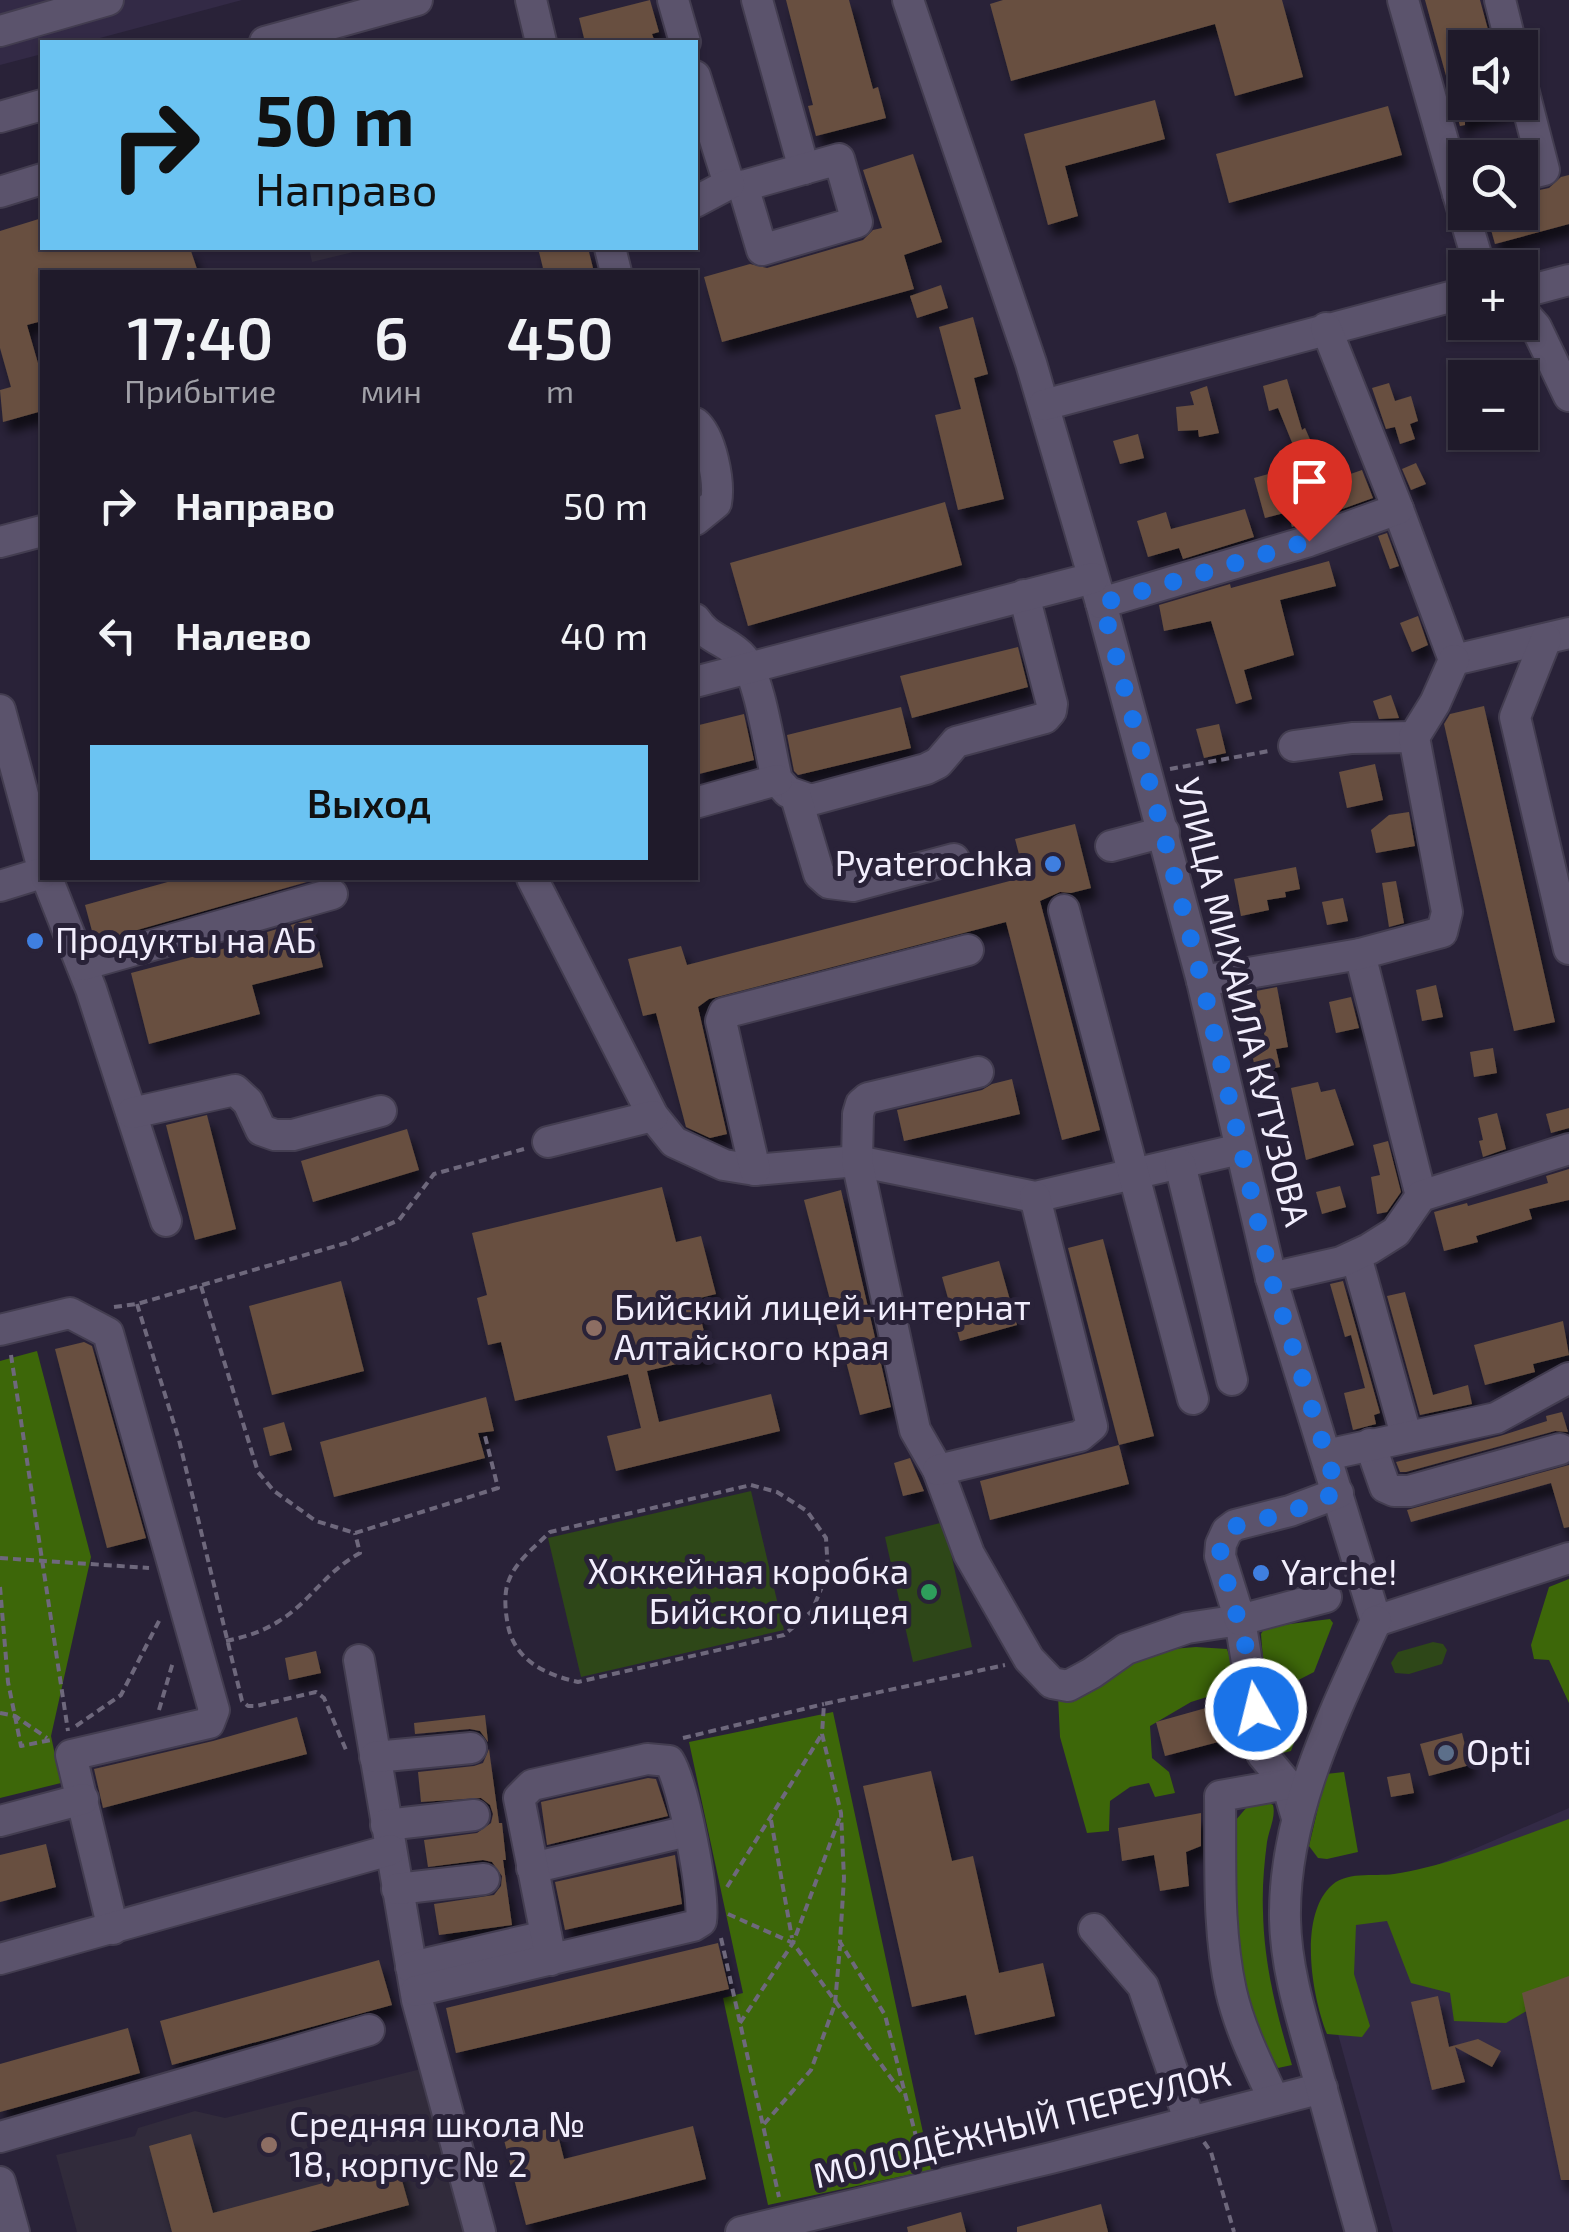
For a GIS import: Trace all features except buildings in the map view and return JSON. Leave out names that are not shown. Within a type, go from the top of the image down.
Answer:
[{"type":"street","points":[[0,32],[108,0]]},
{"type":"street","points":[[280,40],[357,30],[417,0]]},
{"type":"street","points":[[530,0],[541,40]]},
{"type":"street","points":[[673,0],[685,40]]},
{"type":"street","points":[[757,0],[804,169]]},
{"type":"street","name":"УЛИЦА МИХАИЛА КУТУЗОВА","points":[[908,0],[1044,405],[1164,832],[1271,1278],[1376,1620]]},
{"type":"street","points":[[1403,0],[1448,147]]},
{"type":"street","points":[[1500,0],[1508,30]]},
{"type":"street","points":[[698,84],[736,185],[762,250],[857,222],[839,159],[736,185],[698,201]]},
{"type":"street","points":[[0,117],[40,106]]},
{"type":"street","points":[[1531,120],[1544,170]]},
{"type":"street","points":[[0,192],[40,180]]},
{"type":"street","points":[[1538,288],[1569,280]]},
{"type":"street","points":[[1044,405],[1448,297]]},
{"type":"street","points":[[1202,981],[1360,954],[1437,934],[1447,921],[1414,737],[1454,660],[1326,328]]},
{"type":"street","points":[[1538,330],[1569,396]]},
{"type":"street","points":[[698,424],[706,441],[718,497],[711,509],[698,518]]},
{"type":"street","points":[[698,681],[1024,595],[1097,590],[1309,541],[1398,509]]},
{"type":"street","points":[[0,542],[40,532]]},
{"type":"street","points":[[698,803],[787,789],[811,800],[926,769],[938,763],[956,742],[1045,718],[1052,711],[1052,704],[1024,595]]},
{"type":"street","points":[[698,625],[704,634],[731,647],[751,668],[787,789],[819,874],[828,883],[853,886],[954,859]]},
{"type":"street","points":[[1454,660],[1558,636]]},
{"type":"street","points":[[1558,636],[1516,717],[1569,949]]},
{"type":"street","points":[[0,710],[40,858]]},
{"type":"street","points":[[1294,746],[1352,738],[1414,737]]},
{"type":"street","points":[[1111,846],[1164,832]]},
{"type":"street","points":[[0,886],[40,876]]},
{"type":"street","points":[[46,880],[82,965],[166,1221]]},
{"type":"street","points":[[533,880],[654,1116],[674,1142],[724,1166],[755,1170],[857,1161],[1035,1197],[1240,1149]]},
{"type":"street","points":[[82,965],[332,894]]},
{"type":"street","points":[[1064,910],[1193,1399]]},
{"type":"street","points":[[755,1170],[721,1020],[724,1013],[968,950]]},
{"type":"street","points":[[1360,954],[1421,1196]]},
{"type":"street","points":[[978,1072],[868,1098],[858,1114],[857,1161],[915,1430],[938,1470],[969,1554],[1030,1660],[1052,1683],[1068,1686],[1126,1649],[1187,1628],[1240,1620],[1326,1597]]},
{"type":"street","points":[[132,1113],[235,1090],[248,1102],[261,1130],[284,1135],[380,1111]]},
{"type":"street","points":[[548,1142],[654,1116]]},
{"type":"street","points":[[1271,1278],[1356,1256],[1396,1232],[1421,1196],[1569,1149]]},
{"type":"street","points":[[1180,1164],[1232,1380]]},
{"type":"street","points":[[938,1470],[1080,1436],[1092,1426],[1035,1197]]},
{"type":"street","points":[[1356,1256],[1406,1436]]},
{"type":"street","points":[[4,1329],[70,1312],[101,1328],[111,1341],[184,1595],[213,1717],[208,1723],[151,1736],[63,1742],[83,1799],[113,1929]]},
{"type":"street","points":[[1326,1454],[1462,1427],[1510,1412],[1569,1378]]},
{"type":"street","points":[[1370,1444],[1385,1487],[1401,1492],[1560,1449]]},
{"type":"street","points":[[1298,1818],[1287,1784],[1262,1754],[1248,1655],[1220,1556],[1221,1544],[1227,1532],[1236,1526],[1290,1512],[1338,1492]]},
{"type":"street","points":[[1361,2232],[1293,1985],[1286,1887],[1298,1818],[1341,1698],[1376,1620],[1569,1558]]},
{"type":"street","points":[[359,1660],[360,1753],[388,1838],[413,1979],[480,2232]]},
{"type":"street","points":[[360,1753],[471,1748]]},
{"type":"street","points":[[413,1979],[549,1948],[694,1926],[700,1921],[703,1906],[669,1760],[660,1758],[532,1785],[520,1798],[549,1948]]},
{"type":"street","points":[[1274,2100],[1246,2040],[1230,1982],[1220,1906],[1220,1796],[1287,1784]]},
{"type":"street","points":[[0,1821],[83,1799]]},
{"type":"street","points":[[0,1960],[113,1929],[388,1838],[474,1815]]},
{"type":"street","points":[[532,1868],[688,1831]]},
{"type":"street","points":[[397,1889],[484,1879]]},
{"type":"street","points":[[1094,1928],[1144,1986],[1190,2122]]},
{"type":"street","points":[[0,2138],[369,2030]]},
{"type":"street","name":"МОЛОДЁЖНЫЙ ПЕРЕУЛОК","points":[[740,2232],[786,2227],[928,2187],[1322,2088]]},
{"type":"street","points":[[0,2182],[14,2232]]},
{"type":"path","points":[[1148,772],[1294,746]]},
{"type":"path","points":[[70,1312],[137,1304],[346,1243],[399,1220],[434,1174],[548,1142]]},
{"type":"path","points":[[202,1286],[258,1472],[274,1491],[316,1521],[356,1533],[498,1488],[484,1432]]},
{"type":"path","points":[[137,1304],[178,1440],[242,1701],[256,1706],[316,1692],[360,1753]]},
{"type":"path","points":[[4,1329],[42,1562],[63,1742]]},
{"type":"path","points":[[752,1486],[778,1492],[807,1510],[826,1538],[828,1572],[812,1611],[784,1635],[578,1682],[528,1663],[509,1636],[505,1608],[508,1580],[550,1532],[752,1486]]},
{"type":"path","points":[[226,1642],[283,1620],[338,1565],[360,1553],[356,1533]]},
{"type":"path","points":[[0,1558],[145,1566],[184,1595]]},
{"type":"path","points":[[0,1586],[21,1746],[63,1742],[121,1695],[184,1595]]},
{"type":"path","points":[[151,1736],[184,1595]]},
{"type":"path","points":[[682,1738],[1030,1660]]},
{"type":"path","points":[[764,2124],[811,2070],[835,2004],[844,1878],[841,1813],[822,1734],[824,1704]]},
{"type":"path","points":[[0,1713],[15,1716],[63,1742]]},
{"type":"path","points":[[723,1892],[822,1734]]},
{"type":"path","points":[[740,2023],[793,1943],[841,1813]]},
{"type":"path","points":[[771,1818],[793,1943],[908,2102]]},
{"type":"path","points":[[714,1908],[793,1943]]},
{"type":"path","points":[[721,1936],[786,2227]]},
{"type":"path","points":[[840,1942],[884,2015],[928,2187]]},
{"type":"path","points":[[1190,2122],[1211,2152],[1234,2232]]},
{"type":"shaded area","points":[[0,0],[242,0],[92,40],[40,40],[40,55],[0,65]]},
{"type":"shaded area","points":[[309,250],[362,250],[312,262]]},
{"type":"shaded area","points":[[1569,1808],[1569,2232],[1393,2232],[1323,1980],[1319,1916]]},
{"type":"shaded area","name":"Средняя школа № 18, корпус № 2","points":[[421,2069],[465,2232],[77,2232],[56,2155],[135,2136],[138,2128],[195,2111],[225,2118]]},
{"type":"green space","points":[[37,1351],[91,1557],[51,1736],[61,1783],[0,1798],[0,1361]]},
{"type":"green space","points":[[751,1491],[784,1630],[581,1677],[548,1538]]},
{"type":"green space","name":"Хоккейная коробка Бийского лицея","points":[[944,1522],[972,1647],[913,1662],[885,1537]]},
{"type":"green space","points":[[1569,1579],[1569,1703],[1549,1660],[1534,1659],[1531,1645],[1549,1587]]},
{"type":"green space","points":[[1330,1619],[1333,1623],[1314,1672],[1279,1690],[1270,1690],[1265,1685],[1261,1634],[1265,1627]]},
{"type":"green space","points":[[1433,1642],[1443,1644],[1447,1650],[1442,1664],[1409,1674],[1395,1673],[1391,1663],[1398,1652]]},
{"type":"green space","points":[[1227,1649],[1238,1681],[1229,1690],[1191,1702],[1150,1726],[1152,1758],[1169,1772],[1175,1793],[1155,1797],[1149,1783],[1130,1787],[1110,1801],[1109,1831],[1087,1833],[1060,1737],[1058,1696],[1148,1651]]},
{"type":"green space","points":[[833,1712],[931,2170],[768,2205],[723,1998],[743,1993],[689,1742]]},
{"type":"green space","points":[[1284,1713],[1302,1720],[1291,1751],[1278,1754],[1273,1738]]},
{"type":"green space","points":[[1344,1772],[1358,1852],[1318,1858],[1309,1846],[1326,1774]]},
{"type":"green space","points":[[1267,1802],[1273,1805],[1274,1814],[1264,1868],[1264,1931],[1272,1990],[1292,2065],[1278,2068],[1264,2040],[1245,1979],[1235,1885],[1235,1821],[1247,1807]]},
{"type":"green space","points":[[1569,1819],[1569,1992],[1552,1996],[1506,2023],[1454,2021],[1450,1993],[1411,1983],[1387,1921],[1356,1925],[1354,1974],[1370,2026],[1362,2037],[1327,2034],[1313,1980],[1311,1938],[1320,1902],[1329,1888],[1351,1876],[1394,1874],[1437,1865]]},
{"type":"place","name":"Pyaterochka","points":[[1053,864]]},
{"type":"place","name":"Продукты на АБ","points":[[35,941]]},
{"type":"place","name":"Бийский лицей-интернат Алтайского края","points":[[594,1328]]},
{"type":"place","name":"Yarche!","points":[[1261,1573]]},
{"type":"place","name":"Хоккейная коробка Бийского лицея","points":[[929,1592]]},
{"type":"place","name":"Opti","points":[[1446,1753]]},
{"type":"place","name":"Средняя школа № 18, корпус № 2","points":[[269,2145]]},
{"type":"route","points":[[1256,1709],[1240,1620],[1220,1556],[1221,1544],[1227,1532],[1236,1526],[1290,1512],[1338,1492],[1271,1278],[1202,981],[1102,603],[1309,541]]}]
